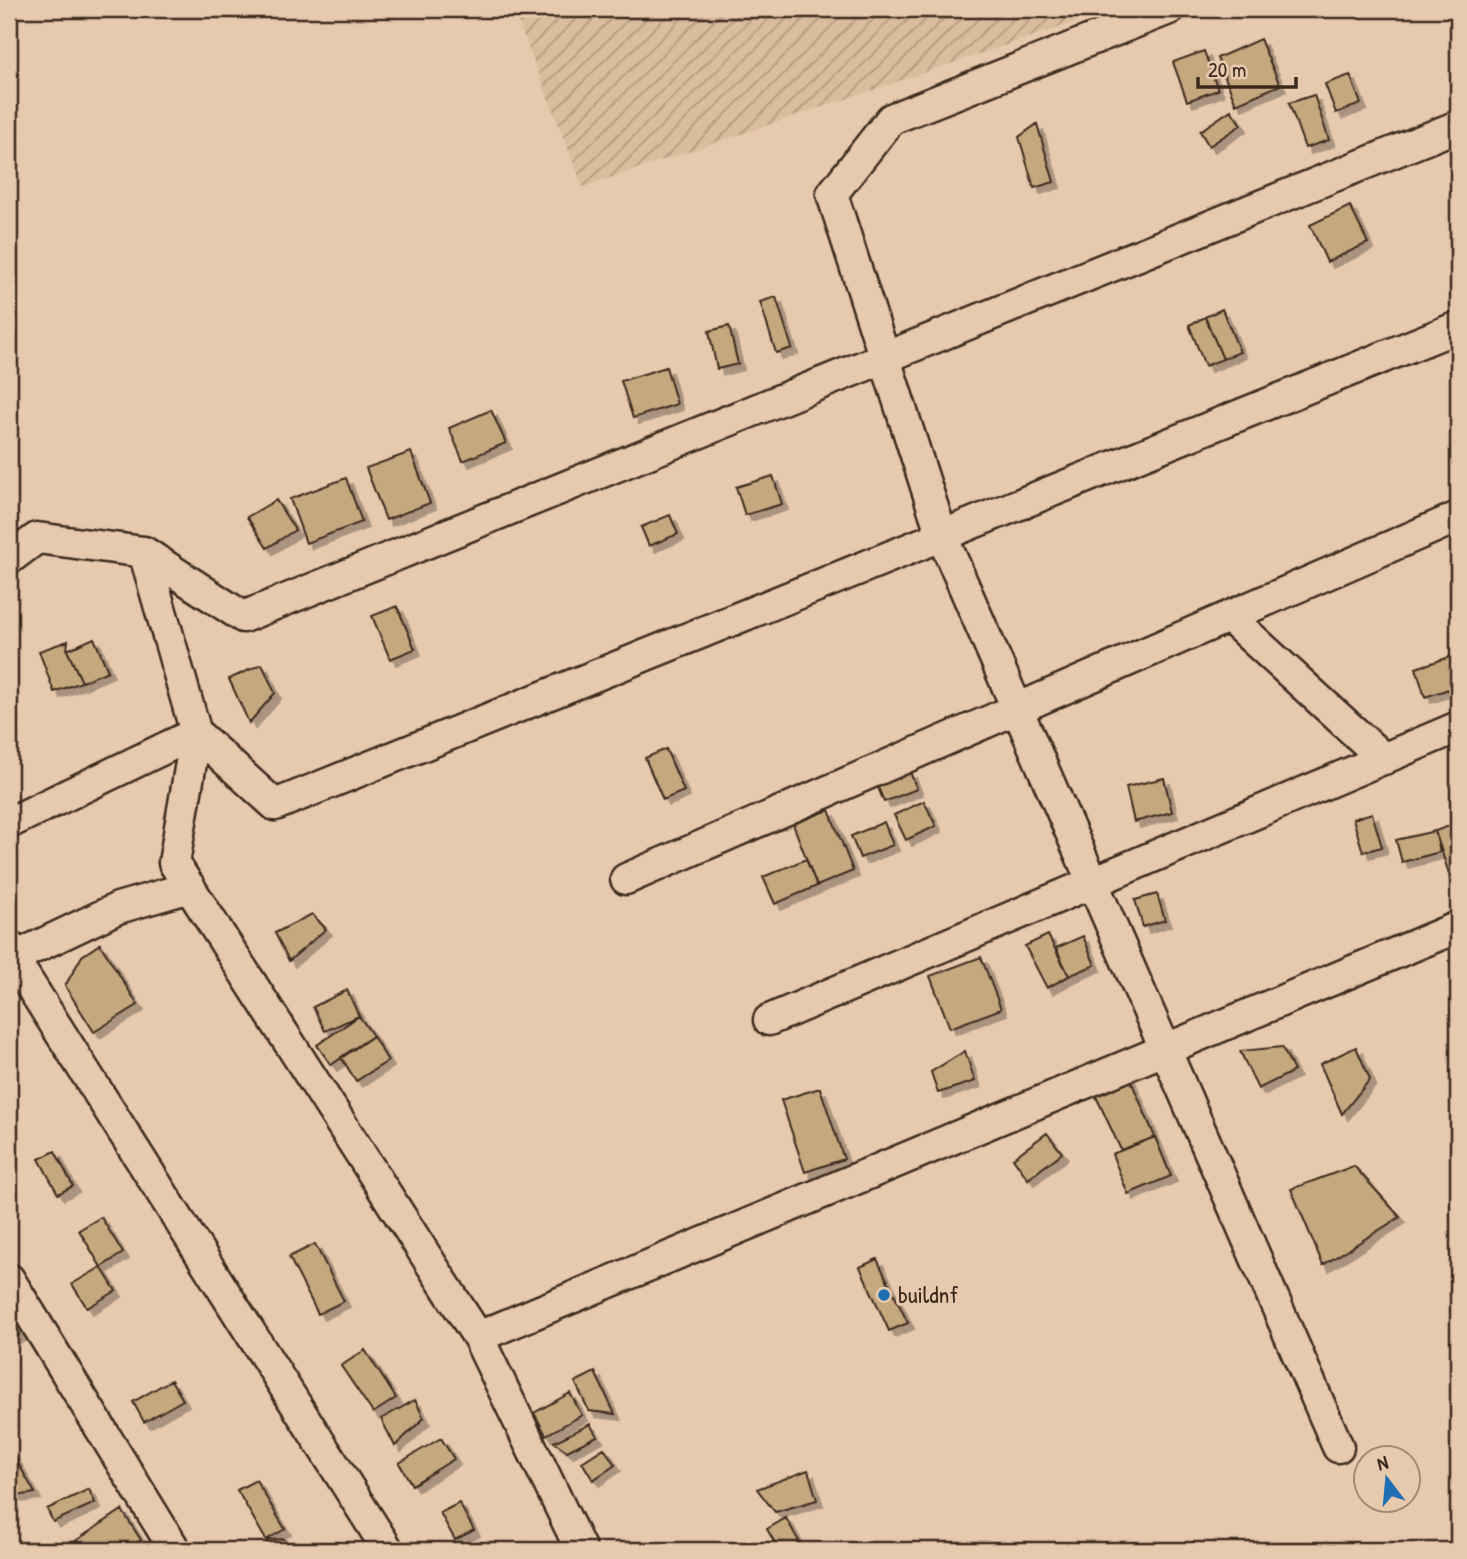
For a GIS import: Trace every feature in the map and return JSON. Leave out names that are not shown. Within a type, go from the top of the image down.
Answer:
[{"type":"street","points":[[1169,9],[891,119],[832,194],[942,536],[1338,1447]]},
{"type":"street","points":[[9,559],[37,538],[144,552],[243,617],[1458,126]]},
{"type":"street","points":[[196,733],[275,805],[1458,327]]},
{"type":"street","points":[[626,879],[1458,517]]},
{"type":"street","points":[[144,552],[196,733],[174,863],[478,1336],[582,1550]]},
{"type":"street","points":[[1228,617],[1384,759]]},
{"type":"street","points":[[769,1020],[1458,727]]},
{"type":"street","points":[[9,823],[196,733]]},
{"type":"street","points":[[190,887],[118,908],[10,955],[388,1550]]},
{"type":"street","points":[[478,1336],[1458,927]]},
{"type":"street","points":[[9,1279],[175,1550]]},
{"type":"shaded area","points":[[513,9],[1114,9],[583,187]]},
{"type":"building","points":[[1260,39],[1280,85],[1236,104],[1217,58]]},
{"type":"building","points":[[1204,51],[1218,90],[1187,101],[1173,62]]},
{"type":"building","points":[[1350,75],[1361,104],[1336,113],[1325,84]]},
{"type":"building","points":[[1314,95],[1329,140],[1305,148],[1289,103]]},
{"type":"building","points":[[1231,110],[1241,125],[1209,146],[1200,131]]},
{"type":"building","points":[[1037,124],[1054,182],[1034,188],[1019,137]]},
{"type":"building","points":[[1350,206],[1368,243],[1327,262],[1310,225]]},
{"type":"building","points":[[776,297],[792,348],[776,353],[760,302]]},
{"type":"building","points":[[1222,309],[1240,352],[1223,359],[1205,317]]},
{"type":"building","points":[[1205,317],[1223,359],[1205,366],[1189,325]]},
{"type":"building","points":[[729,326],[738,364],[717,369],[709,331]]},
{"type":"building","points":[[666,367],[677,404],[633,418],[621,381]]},
{"type":"building","points":[[491,410],[506,443],[463,461],[449,428]]},
{"type":"building","points":[[411,452],[430,503],[386,520],[366,468]]},
{"type":"building","points":[[773,476],[782,504],[745,515],[736,487]]},
{"type":"building","points":[[346,478],[362,522],[306,543],[290,499]]},
{"type":"building","points":[[276,500],[295,530],[267,548],[247,517]]},
{"type":"building","points":[[670,515],[678,534],[649,546],[641,527]]},
{"type":"building","points":[[397,606],[415,649],[390,659],[372,616]]},
{"type":"building","points":[[94,638],[108,671],[82,682],[67,650]]},
{"type":"building","points":[[68,641],[67,650],[82,682],[54,692],[39,651]]},
{"type":"building","points":[[1456,655],[1458,686],[1425,697],[1416,668]]},
{"type":"building","points":[[262,664],[275,693],[249,723],[229,679]]},
{"type":"building","points":[[666,749],[684,791],[663,800],[645,758]]},
{"type":"building","points":[[910,772],[917,789],[884,802],[877,785]]},
{"type":"building","points":[[1164,778],[1172,812],[1134,822],[1126,787]]},
{"type":"building","points":[[924,801],[936,826],[906,840],[894,815]]},
{"type":"building","points":[[829,810],[853,871],[817,886],[793,824]]},
{"type":"building","points":[[1372,813],[1382,847],[1363,852],[1353,819]]},
{"type":"building","points":[[884,822],[893,845],[860,858],[851,836]]},
{"type":"building","points":[[1458,823],[1458,884],[1453,886],[1435,831]]},
{"type":"building","points":[[1435,831],[1440,852],[1402,862],[1396,840]]},
{"type":"building","points":[[806,859],[817,886],[775,904],[763,877]]},
{"type":"building","points":[[1157,894],[1165,920],[1143,927],[1135,900]]},
{"type":"building","points":[[312,914],[326,929],[289,961],[275,933]]},
{"type":"building","points":[[1048,935],[1069,976],[1047,988],[1025,946]]},
{"type":"building","points":[[1083,936],[1095,965],[1069,976],[1056,948]]},
{"type":"building","points":[[100,944],[138,1005],[94,1032],[65,986],[82,956]]},
{"type":"building","points":[[981,957],[1001,1009],[950,1028],[930,976]]},
{"type":"building","points":[[347,990],[359,1016],[325,1031],[313,1007]]},
{"type":"building","points":[[359,1016],[373,1036],[331,1065],[317,1045]]},
{"type":"building","points":[[373,1036],[388,1061],[356,1081],[341,1057]]},
{"type":"building","points":[[1282,1047],[1294,1071],[1258,1089],[1240,1051]]},
{"type":"building","points":[[1356,1047],[1370,1079],[1342,1114],[1320,1064]]},
{"type":"building","points":[[965,1051],[975,1081],[938,1093],[931,1072]]},
{"type":"building","points":[[1129,1076],[1155,1137],[1121,1150],[1094,1092]]},
{"type":"building","points":[[820,1088],[844,1159],[805,1172],[781,1100]]},
{"type":"building","points":[[1047,1133],[1062,1153],[1028,1179],[1013,1158]]},
{"type":"building","points":[[1155,1137],[1171,1176],[1128,1194],[1112,1154]]},
{"type":"building","points":[[55,1151],[73,1186],[58,1194],[39,1159]]},
{"type":"building","points":[[1354,1166],[1400,1217],[1323,1265],[1291,1189]]},
{"type":"building","points":[[101,1217],[123,1253],[101,1267],[79,1230]]},
{"type":"building","points":[[315,1244],[344,1301],[318,1314],[289,1257]]},
{"type":"building","name":"buildnf","points":[[877,1259],[908,1323],[889,1331],[860,1267]]},
{"type":"building","points":[[101,1267],[116,1291],[87,1308],[72,1284]]},
{"type":"building","points":[[12,1320],[19,1335],[9,1340],[9,1321]]},
{"type":"building","points":[[365,1350],[396,1398],[373,1413],[341,1366]]},
{"type":"building","points":[[595,1372],[615,1414],[589,1411],[575,1382]]},
{"type":"building","points":[[171,1380],[183,1400],[144,1422],[133,1402]]},
{"type":"building","points":[[570,1393],[582,1415],[546,1435],[534,1413]]},
{"type":"building","points":[[415,1400],[424,1418],[395,1446],[381,1419]]},
{"type":"building","points":[[590,1424],[597,1436],[567,1451],[554,1442]]},
{"type":"building","points":[[441,1438],[454,1459],[412,1485],[399,1463]]},
{"type":"building","points":[[9,1447],[35,1493],[16,1496],[9,1484]]},
{"type":"building","points":[[604,1448],[615,1465],[593,1480],[582,1462]]},
{"type":"building","points":[[808,1470],[817,1500],[775,1512],[757,1489]]},
{"type":"building","points":[[256,1480],[285,1529],[266,1540],[237,1490]]},
{"type":"building","points":[[89,1489],[95,1503],[53,1522],[47,1509]]},
{"type":"building","points":[[459,1503],[474,1530],[455,1540],[440,1513]]},
{"type":"building","points":[[122,1510],[141,1540],[126,1550],[80,1550],[74,1542]]},
{"type":"building","points":[[786,1518],[801,1545],[790,1550],[779,1550],[767,1529]]},
{"type":"building","points":[[284,1539],[290,1550],[271,1550],[266,1540]]},
{"type":"place","name":"buildnf","points":[[884,1295]]}]
